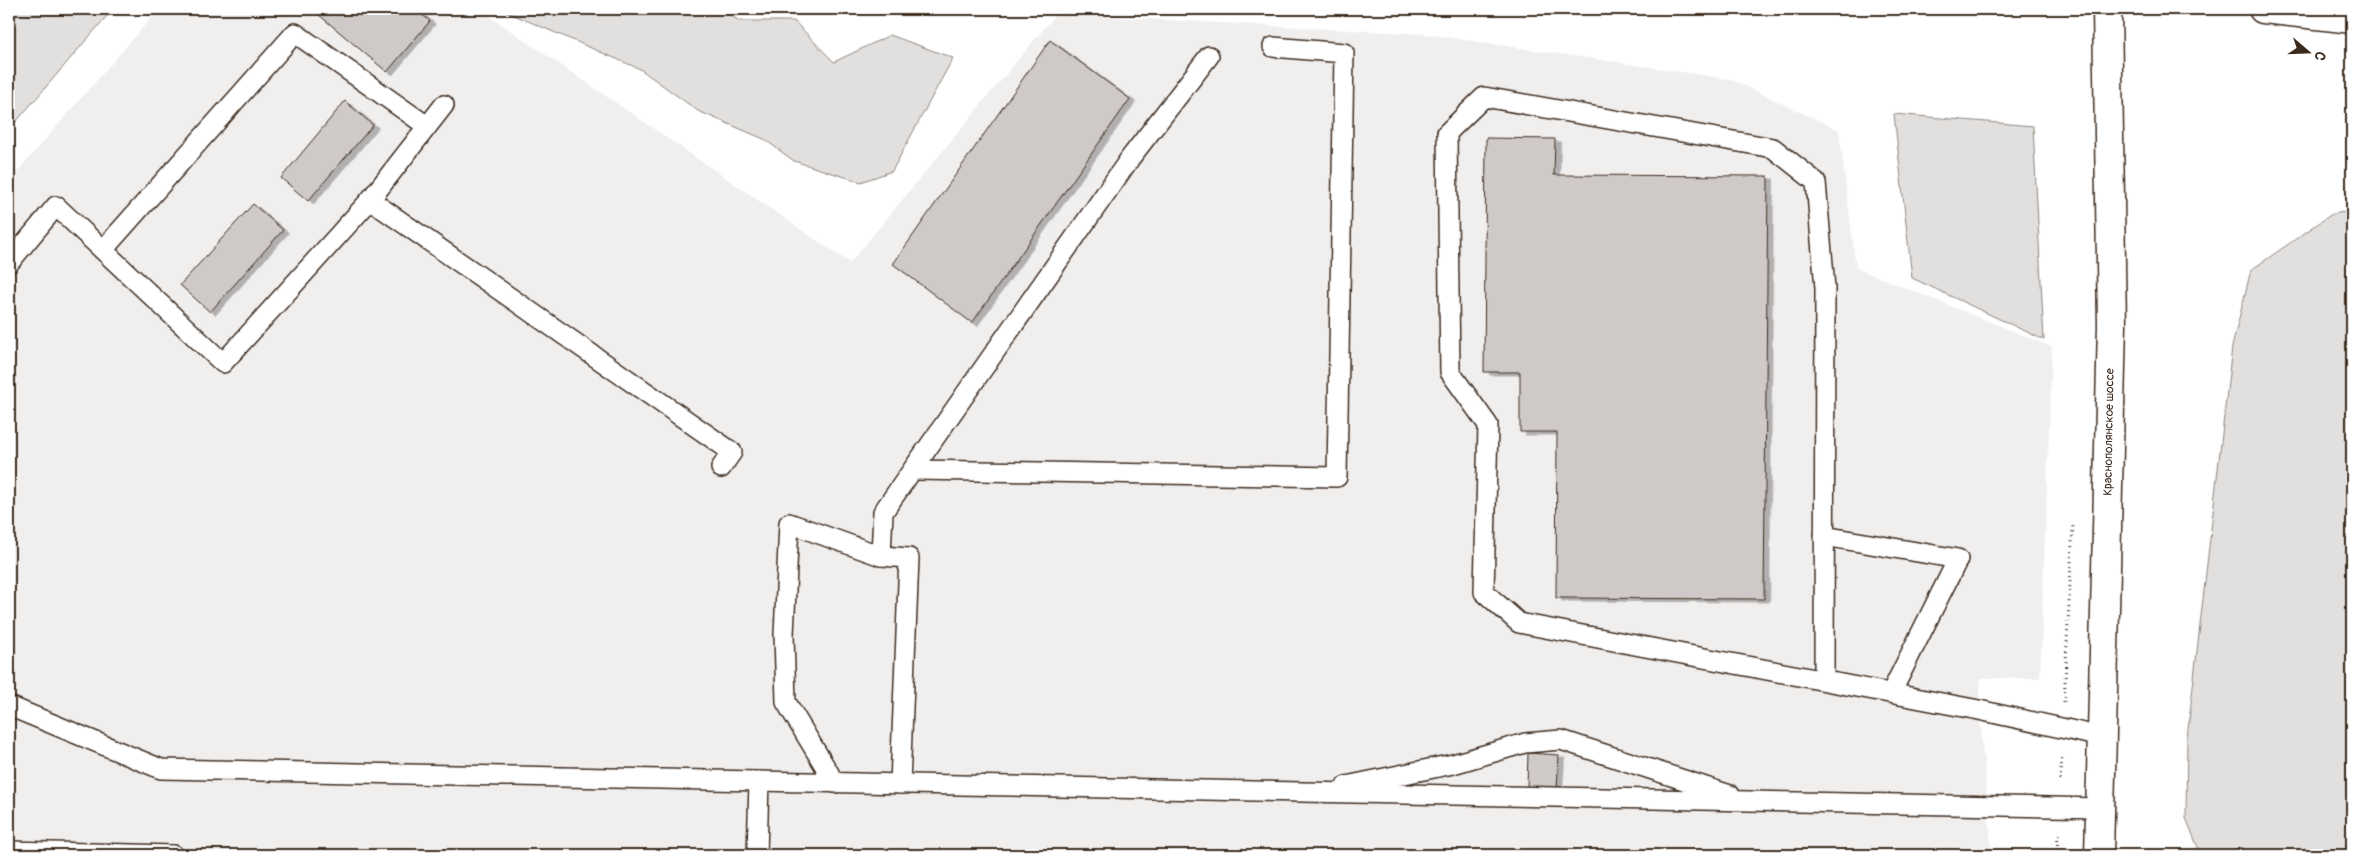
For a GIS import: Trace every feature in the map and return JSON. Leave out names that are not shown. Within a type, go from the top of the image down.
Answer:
[{"type":"main road","name":"Краснополянское шоссе","points":[[2100,855],[2112,325],[2107,9]]},
{"type":"main road","points":[[2263,9],[2352,19]]},
{"type":"lane","points":[[103,250],[295,32],[427,126]]},
{"type":"lane","points":[[913,470],[1337,477],[1344,53],[1273,47]]},
{"type":"lane","points":[[880,556],[883,512],[1131,156],[1209,56]]},
{"type":"lane","points":[[1824,680],[1825,288],[1816,182],[1773,148],[1484,97],[1447,133],[1450,372],[1488,425],[1484,592],[1519,623],[1979,710],[2102,738]]},
{"type":"lane","points":[[9,263],[56,206],[223,363],[370,200],[444,104]]},
{"type":"lane","points":[[370,200],[732,452],[721,468]]},
{"type":"lane","points":[[835,783],[786,702],[784,635],[789,523],[880,556],[910,558],[900,784]]},
{"type":"lane","points":[[1824,536],[1958,558],[1891,693]]},
{"type":"lane","points":[[9,706],[161,769],[2100,808]]},
{"type":"lane","points":[[1311,793],[1453,764],[1525,742],[1560,740],[1748,801]]},
{"type":"lane","points":[[757,855],[760,781]]},
{"type":"lane","points":[[9,851],[174,855]]},
{"type":"shaded area","points":[[9,9],[113,9],[9,130]]},
{"type":"shaded area","points":[[159,9],[479,9],[850,263],[1056,14],[1425,34],[1730,79],[1839,130],[1856,268],[2052,347],[2040,678],[1981,678],[1979,710],[1992,855],[9,855],[9,181]]},
{"type":"shaded area","points":[[500,9],[719,9],[740,21],[794,21],[834,62],[890,35],[953,58],[892,171],[861,182],[794,161],[764,139],[698,111],[640,69]]},
{"type":"shaded area","points":[[1894,114],[2033,126],[2044,340],[1912,278]]},
{"type":"shaded area","points":[[2352,211],[2352,855],[2201,855],[2186,818],[2187,738],[2232,347],[2251,270],[2332,214]]},
{"type":"building","points":[[312,9],[415,9],[430,21],[387,72]]},
{"type":"building","points":[[1050,40],[1130,99],[972,323],[893,264]]},
{"type":"building","points":[[345,101],[373,125],[308,201],[281,178]]},
{"type":"building","points":[[1486,138],[1555,139],[1554,175],[1768,176],[1764,599],[1556,598],[1557,432],[1520,432],[1520,372],[1484,372]]},
{"type":"building","points":[[253,204],[283,230],[210,312],[180,285]]},
{"type":"building","points":[[1528,753],[1559,755],[1557,788],[1527,787]]}]
